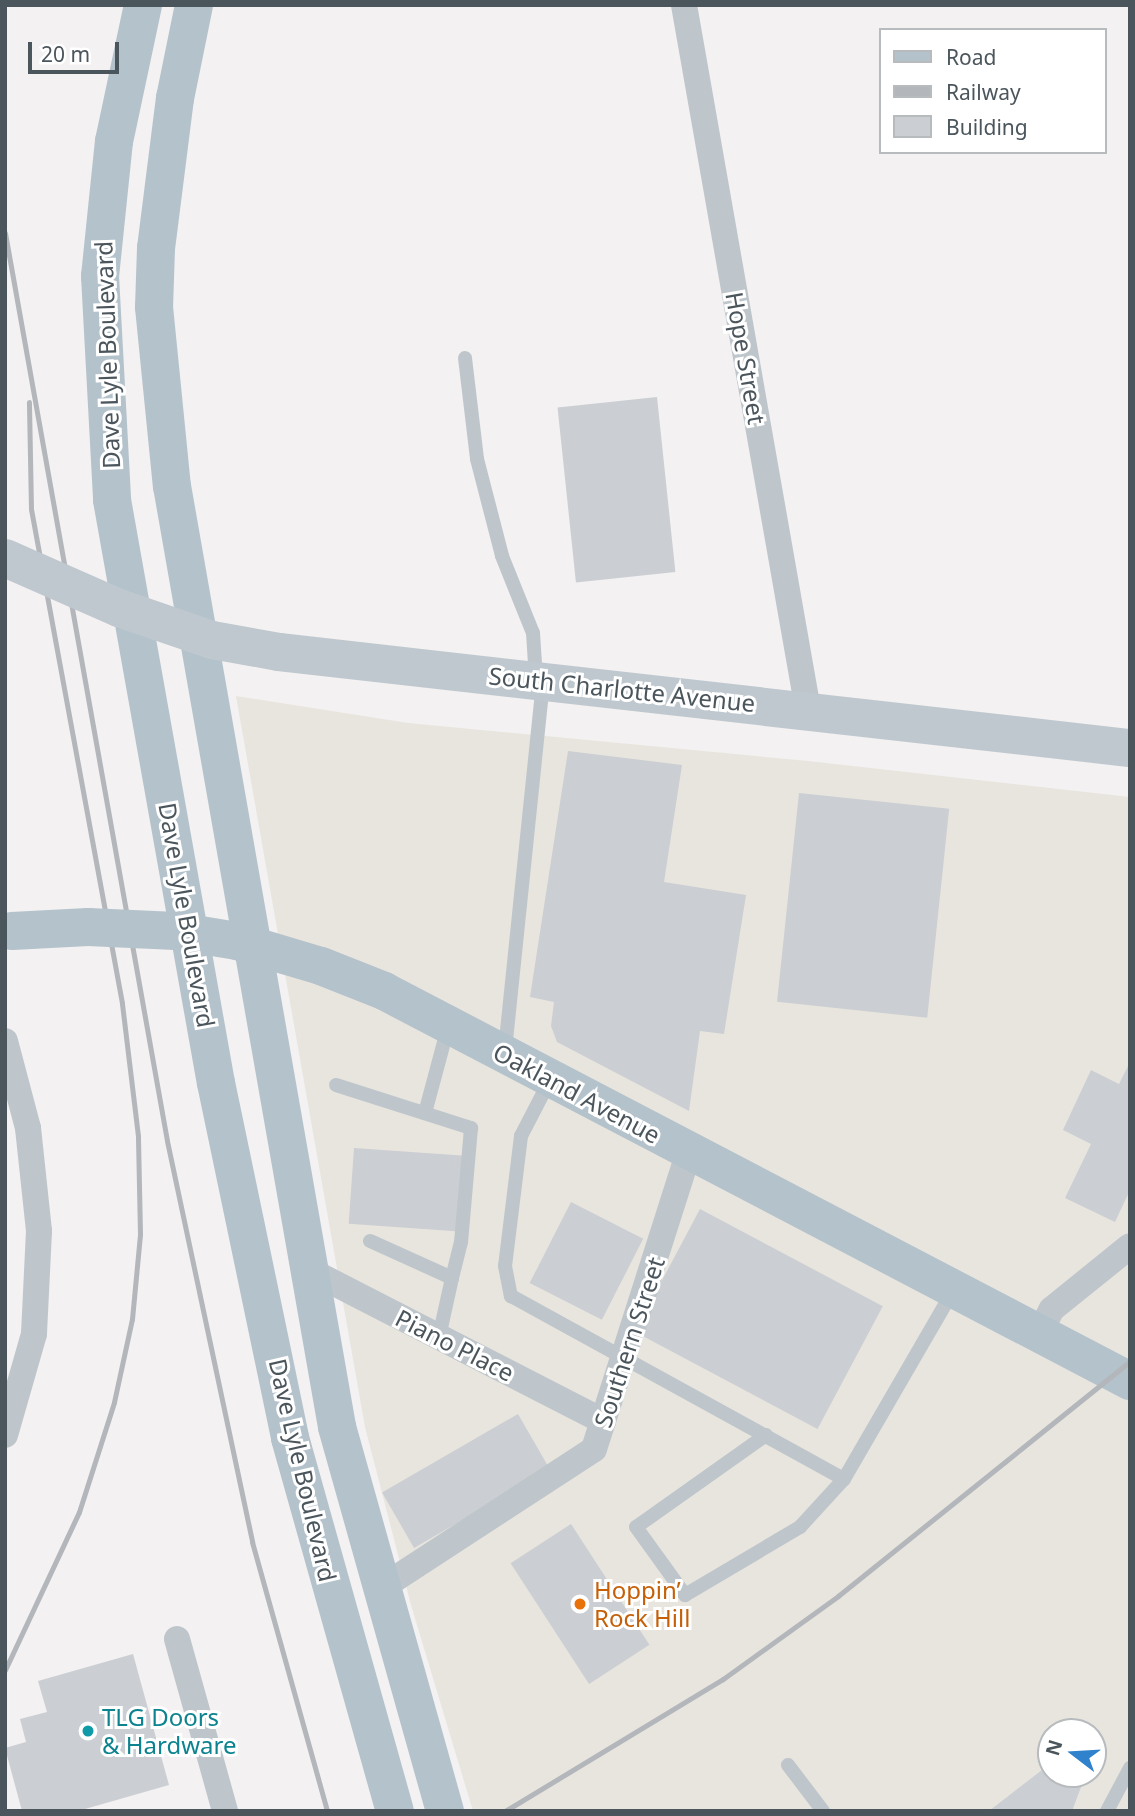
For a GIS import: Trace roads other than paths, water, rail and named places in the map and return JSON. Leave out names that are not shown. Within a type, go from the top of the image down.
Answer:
[{"type":"main road","name":"Dave Lyle Boulevard","points":[[143,5],[114,141],[100,276],[112,500],[216,1083],[290,1438],[394,1811]]},
{"type":"main road","name":"Dave Lyle Boulevard","points":[[194,5],[162,185],[154,307],[172,486],[200,665],[337,1427],[445,1811]]},
{"type":"main road","name":"Oakland Avenue","points":[[9,931],[88,927],[176,931],[237,941],[321,966],[384,991],[1122,1378]]},
{"type":"main road","points":[[321,1551],[368,1541]]},
{"type":"street","name":"Hope Street","points":[[684,5],[808,710]]},
{"type":"street","name":"South Charlotte Avenue","points":[[5,558],[119,608],[212,640],[279,652],[540,679],[1130,748]]},
{"type":"street","points":[[5,1041],[28,1128],[39,1231],[34,1334],[5,1435]]},
{"type":"street","name":"Southern Street","points":[[381,1588],[594,1449],[689,1152]]},
{"type":"street","points":[[1038,1336],[1052,1309],[1130,1246]]},
{"type":"street","name":"Piano Place","points":[[307,1269],[603,1421]]},
{"type":"street","points":[[177,1639],[225,1811]]},
{"type":"lane","points":[[465,358],[477,459],[502,556],[533,633],[540,679],[505,1055]]},
{"type":"lane","points":[[425,1113],[449,1025]]},
{"type":"lane","points":[[551,1079],[521,1136],[505,1266],[511,1296],[625,1356],[844,1479]]},
{"type":"lane","points":[[336,1085],[471,1128],[461,1242],[439,1337]]},
{"type":"lane","points":[[370,1241],[452,1278]]},
{"type":"lane","points":[[766,1435],[636,1527],[685,1595],[800,1527],[844,1479],[953,1291]]},
{"type":"lane","points":[[788,1765],[823,1811]]},
{"type":"lane","points":[[1107,1811],[1130,1768]]},
{"type":"railway","points":[[5,233],[167,1141],[252,1542],[327,1811]]},
{"type":"railway","points":[[5,1670],[79,1512],[114,1402],[132,1319],[140,1234],[138,1136],[122,1003],[31,509],[29,402]]},
{"type":"railway","points":[[505,1811],[723,1679],[838,1596],[1130,1361]]},
{"type":"place","name":"Hoppin’ Rock Hill","points":[[580,1604]]},
{"type":"place","name":"TLG Doors & Hardware","points":[[88,1731]]}]
